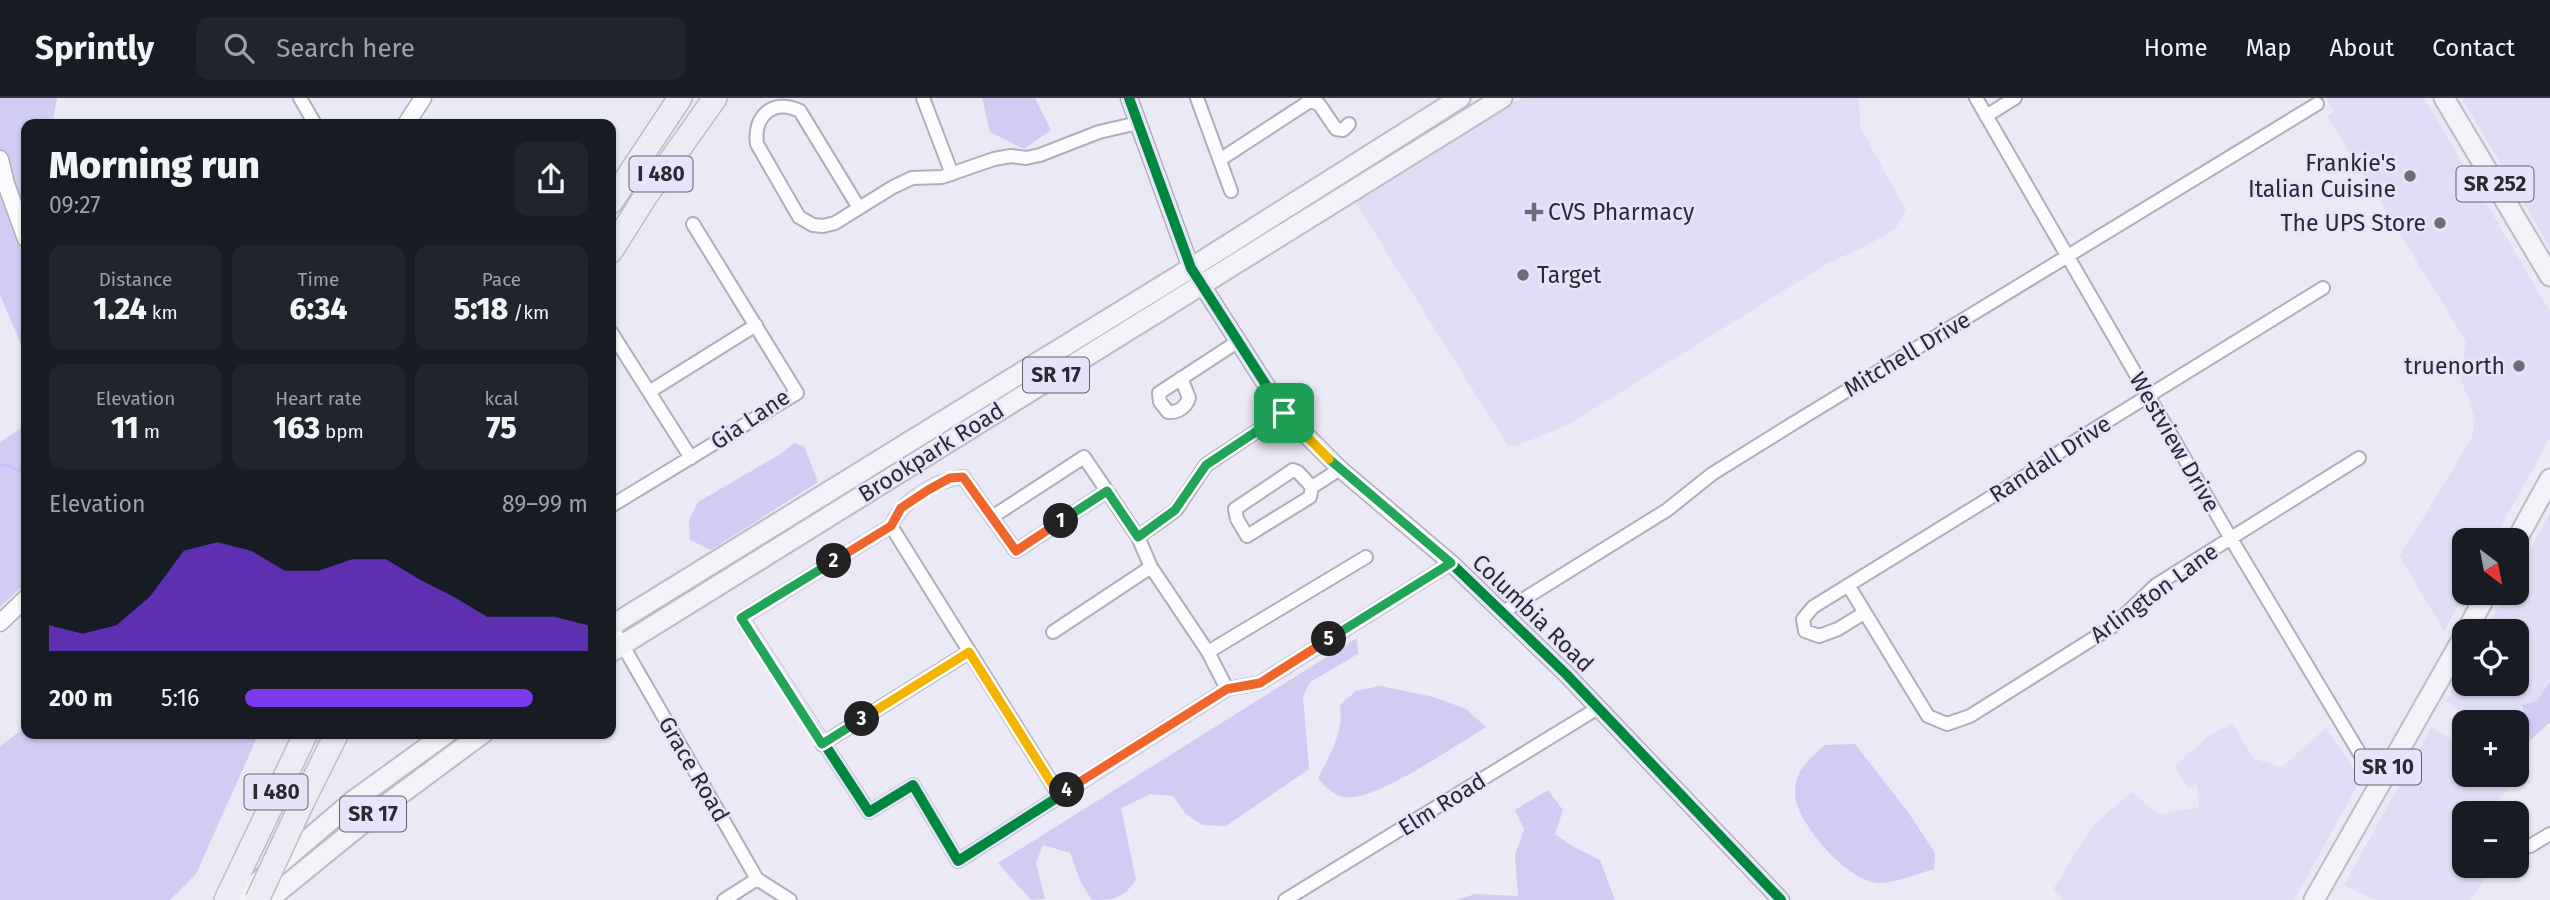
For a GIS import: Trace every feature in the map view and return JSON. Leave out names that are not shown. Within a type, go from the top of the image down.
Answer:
[{"type":"highway","name":"I 480","points":[[616,194],[680,98]]},
{"type":"highway","name":"I 480","points":[[616,243],[715,98]]},
{"type":"highway","name":"I 480","points":[[226,900],[303,739]]},
{"type":"highway","name":"I 480","points":[[257,900],[334,739]]},
{"type":"main road","name":"Brookpark Road","points":[[617,648],[1197,276],[1460,98]]},
{"type":"main road","name":"Brookpark Road","points":[[616,622],[1502,98]]},
{"type":"main road","name":"SR 252","points":[[2445,98],[2550,276]]},
{"type":"main road","points":[[2523,528],[2550,479]]},
{"type":"main road","name":"SR 10","points":[[2314,900],[2452,658]]},
{"type":"main road","name":"SR 17","points":[[237,900],[353,801],[439,739]]},
{"type":"main road","name":"SR 17","points":[[268,900],[375,813],[475,739]]},
{"type":"street","points":[[300,98],[312,119]]},
{"type":"street","points":[[409,119],[423,98]]},
{"type":"street","points":[[923,98],[952,174]]},
{"type":"street","name":"Columbia Road","points":[[1129,98],[1197,276],[1284,413],[1340,469],[1451,563],[1503,612],[1781,900]]},
{"type":"street","points":[[1197,98],[1231,191]]},
{"type":"street","name":"Westview Drive","points":[[1976,98],[2230,537],[2378,784]]},
{"type":"street","points":[[1986,116],[2015,98]]},
{"type":"street","points":[[1221,159],[1309,100],[1319,104],[1336,129],[1343,130],[1349,124]]},
{"type":"street","name":"Mitchell Drive","points":[[1503,612],[1667,510],[1712,474],[2318,103]]},
{"type":"street","points":[[859,208],[800,111],[783,106],[766,112],[758,121],[755,130],[757,144],[799,217],[813,225],[835,223],[912,177],[942,177],[1011,156],[1026,159],[1099,132],[1138,123]]},
{"type":"street","points":[[0,159],[21,225]]},
{"type":"street","name":"Gia Lane","points":[[616,503],[797,393],[693,224]]},
{"type":"street","name":"Randall Drive","points":[[1864,613],[1838,629],[1819,636],[1805,631],[1803,619],[1814,607],[2323,288]]},
{"type":"street","points":[[649,392],[756,325]]},
{"type":"street","points":[[616,340],[691,458]]},
{"type":"street","points":[[1181,378],[1237,342]]},
{"type":"street","points":[[1138,537],[1175,510],[1206,465],[1284,413]]},
{"type":"street","points":[[992,517],[1084,457],[1138,537],[1152,567],[1208,652],[1227,689]]},
{"type":"street","name":"Arlington Lane","points":[[1864,613],[1928,716],[1947,724],[1970,716],[2113,626],[2156,585],[2359,458]]},
{"type":"street","points":[[1312,487],[1293,470],[1243,501],[1235,509],[1237,519],[1248,536],[1310,497],[1312,487],[1340,469]]},
{"type":"street","points":[[1107,491],[1016,551],[963,477],[950,478],[901,508],[891,526],[741,618],[869,813],[913,785],[958,861],[1227,689],[1260,683],[1451,563]]},
{"type":"street","points":[[891,526],[1059,795]]},
{"type":"street","points":[[1208,652],[1366,557]]},
{"type":"street","points":[[1053,632],[1152,567]]},
{"type":"street","points":[[1848,585],[1864,613]]},
{"type":"street","points":[[0,623],[21,603]]},
{"type":"street","name":"Grace Road","points":[[617,648],[757,879],[790,900]]},
{"type":"street","points":[[822,744],[969,652]]},
{"type":"street","name":"Elm Road","points":[[1285,900],[1598,708]]},
{"type":"street","points":[[2530,846],[2550,834]]},
{"type":"street","points":[[724,900],[757,879]]},
{"type":"shaded area","points":[[0,98],[57,98],[53,119],[21,119],[21,344],[0,295]]},
{"type":"shaded area","points":[[982,98],[1035,98],[1051,130],[1024,149],[990,132]]},
{"type":"shaded area","points":[[1524,98],[1859,98],[1860,127],[1906,210],[1896,228],[1866,246],[1828,263],[1568,425],[1515,446],[1507,444],[1354,200],[1497,109]]},
{"type":"shaded area","points":[[2326,98],[2424,98],[2550,311],[2550,438],[2500,528],[2452,528],[2452,606],[2458,606],[2444,631],[2400,556],[2472,437],[2475,420],[2460,379],[2466,341],[2327,116],[2334,111]]},
{"type":"shaded area","points":[[2462,98],[2550,98],[2550,248],[2544,237]]},
{"type":"shaded area","points":[[21,428],[21,588],[0,607],[0,442]]},
{"type":"shaded area","points":[[794,443],[804,446],[818,482],[711,550],[690,540],[689,520],[698,502],[779,455]]},
{"type":"shaded area","points":[[2550,513],[2550,708],[2529,730],[2529,710],[2458,710],[2446,701],[2452,690],[2452,696],[2529,696],[2529,619],[2492,619],[2499,606],[2529,606],[2529,552]]},
{"type":"shaded area","points":[[1357,638],[1358,654],[1310,682],[1303,697],[1309,769],[1226,826],[1202,825],[1185,813],[1173,796],[1151,794],[1121,808],[1136,880],[1122,895],[1112,899],[1092,900],[1081,883],[1070,853],[1043,845],[1036,863],[1045,899],[1031,900],[998,863]]},
{"type":"shaded area","points":[[2550,682],[2550,722],[2529,742],[2529,710],[2524,710],[2522,705],[2537,701]]},
{"type":"shaded area","points":[[1380,686],[1434,697],[1466,709],[1486,727],[1394,782],[1357,797],[1340,796],[1329,790],[1318,778],[1338,734],[1340,705],[1356,691]]},
{"type":"shaded area","points":[[2232,723],[2254,759],[2282,767],[2326,728],[2361,779],[2294,900],[2063,900],[2053,889],[2093,826],[2131,792],[2160,815],[2199,807],[2197,783],[2188,789],[2175,766],[2210,735]]},
{"type":"shaded area","points":[[2431,728],[2452,739],[2452,787],[2508,787],[2498,801],[2452,801],[2452,878],[2486,878],[2470,900],[2374,900],[2344,885]]},
{"type":"shaded area","points":[[21,731],[21,739],[256,739],[196,874],[170,900],[0,900],[0,746]]},
{"type":"shaded area","points":[[1855,744],[1908,812],[1935,853],[1934,869],[1887,882],[1868,881],[1854,874],[1826,850],[1804,820],[1795,793],[1800,771],[1825,745]]},
{"type":"shaded area","points":[[1548,790],[1563,810],[1555,834],[1600,860],[1615,900],[1457,900],[1475,894],[1518,896],[1515,855],[1524,829],[1515,810]]},
{"type":"waterway","points":[[0,466],[6,465],[21,471]]},
{"type":"cycle path","points":[[1129,98],[1191,268],[1284,413],[1340,469],[1451,563],[1566,674],[1781,900]]},
{"type":"cycle path","points":[[1107,491],[1016,551],[963,477],[942,482],[912,500],[891,526],[742,618],[869,812],[913,785],[958,861],[1227,689],[1260,683],[1451,563]]},
{"type":"place","name":"Frankie's Italian Cuisine","points":[[2410,176]]},
{"type":"place","name":"CVS Pharmacy","points":[[1534,212]]},
{"type":"place","name":"The UPS Store","points":[[2440,223]]},
{"type":"place","name":"Target","points":[[1523,275]]},
{"type":"place","name":"truenorth","points":[[2519,366]]},
{"type":"route","points":[[1284,413],[1340,469],[1451,563],[1260,683],[1227,689],[1059,795],[969,652],[822,744],[741,618],[891,526],[901,508],[950,478],[963,477],[1016,551],[1107,491],[1138,537],[1175,510],[1206,465],[1284,413]]}]
